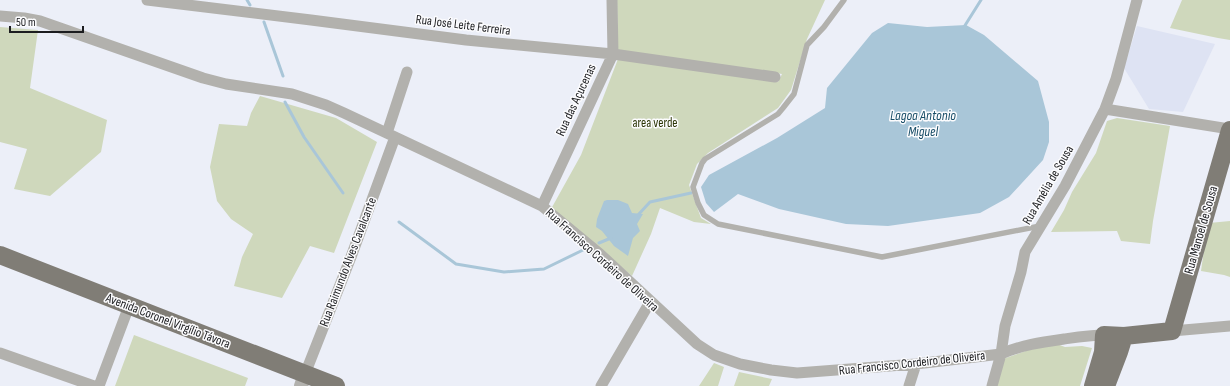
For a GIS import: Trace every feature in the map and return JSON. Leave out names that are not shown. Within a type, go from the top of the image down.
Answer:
[{"type":"main road","name":"Rua Manoel de Sousa","points":[[1172,331],[1230,129]]},
{"type":"main road","name":"Avenida Coronel Virgílio Távora","points":[[0,255],[129,306],[303,380],[336,386]]},
{"type":"main road","name":"Rua Francisco Cordeiro de Oliveira","points":[[1104,335],[1124,336],[1172,331]]},
{"type":"main road","points":[[1093,386],[1103,352],[1104,335]]},
{"type":"main road","points":[[1106,386],[1124,336]]},
{"type":"street","name":"Rua José Leite Ferreira","points":[[147,0],[466,40],[613,54],[775,77]]},
{"type":"street","name":"Rua das Açucenas","points":[[542,206],[613,54],[612,0]]},
{"type":"street","name":"Rua Amélia de Sousa","points":[[992,386],[1001,354],[1005,326],[1021,272],[1025,252],[1064,186],[1105,109],[1116,80],[1137,0]]},
{"type":"street","name":"Rua Francisco Cordeiro de Oliveira","points":[[0,16],[24,18],[40,22],[203,78],[226,84],[279,91],[306,98],[326,105],[391,135],[542,206],[600,254],[697,344],[714,355],[748,365],[771,370],[797,373],[916,364],[1001,354],[1009,350],[1038,343],[1083,336],[1104,335]]},
{"type":"street","name":"Rua Raimundo Alves Cavalcante","points":[[303,380],[351,257],[391,135],[407,72]]},
{"type":"street","points":[[1105,109],[1230,129]]},
{"type":"street","points":[[601,386],[650,302]]},
{"type":"street","points":[[99,386],[129,306]]},
{"type":"street","points":[[1172,331],[1230,326]]},
{"type":"street","points":[[0,353],[94,386]]},
{"type":"street","points":[[909,386],[916,364]]},
{"type":"lane","points":[[844,0],[824,27],[807,45],[794,94],[778,114],[705,159],[702,163],[693,187],[704,215],[718,224],[882,257],[1040,226]]},
{"type":"shaded area","points":[[1137,26],[1215,44],[1183,112],[1149,109],[1124,68]]},
{"type":"green space","name":"area verde","points":[[617,0],[825,0],[807,39],[791,90],[778,108],[708,153],[697,164],[689,185],[701,218],[711,224],[694,222],[660,208],[651,234],[632,276],[551,209],[581,155],[618,59],[778,82],[782,74],[618,50]]},
{"type":"green space","points":[[1182,0],[1230,0],[1230,40],[1170,28]]},
{"type":"green space","points":[[0,27],[38,30],[30,88],[107,120],[101,152],[50,196],[14,189],[27,149],[0,142]]},
{"type":"green space","points":[[260,96],[336,118],[377,142],[334,253],[310,246],[282,298],[234,286],[242,257],[253,234],[231,219],[217,201],[210,167],[219,124],[247,126],[251,113]]},
{"type":"green space","points":[[1117,118],[1170,126],[1150,244],[1121,241],[1117,231],[1051,232],[1064,210],[1072,192],[1096,153],[1107,121]]},
{"type":"green space","points":[[1230,221],[1230,277],[1201,271],[1209,223]]},
{"type":"green space","points":[[134,335],[248,378],[245,386],[115,386]]},
{"type":"green space","points":[[1054,343],[1065,347],[1082,346],[1092,348],[1080,386],[997,386],[1003,359],[1034,348]]},
{"type":"green space","points":[[714,363],[724,367],[718,386],[699,386]]},
{"type":"green space","points":[[739,372],[772,379],[769,386],[734,386]]},
{"type":"water","name":"Lagoa Antonio Miguel","points":[[888,23],[927,27],[966,25],[984,35],[1038,81],[1049,122],[1049,142],[1043,160],[1009,197],[980,213],[888,226],[846,224],[779,209],[738,194],[714,212],[706,203],[701,187],[709,175],[777,138],[825,108],[827,88],[872,33]]},
{"type":"water","points":[[618,200],[628,204],[632,213],[643,214],[637,224],[640,231],[633,238],[628,256],[614,246],[602,231],[596,227],[597,219],[604,201]]},
{"type":"waterway","points":[[247,0],[250,5]]},
{"type":"waterway","points":[[964,27],[981,0]]},
{"type":"waterway","points":[[264,22],[283,76]]},
{"type":"waterway","points":[[285,102],[304,137],[343,193]]},
{"type":"waterway","points":[[638,215],[650,202],[691,193]]},
{"type":"waterway","points":[[399,222],[456,264],[504,272],[544,269],[583,250]]},
{"type":"waterway","points":[[599,243],[611,238]]}]
